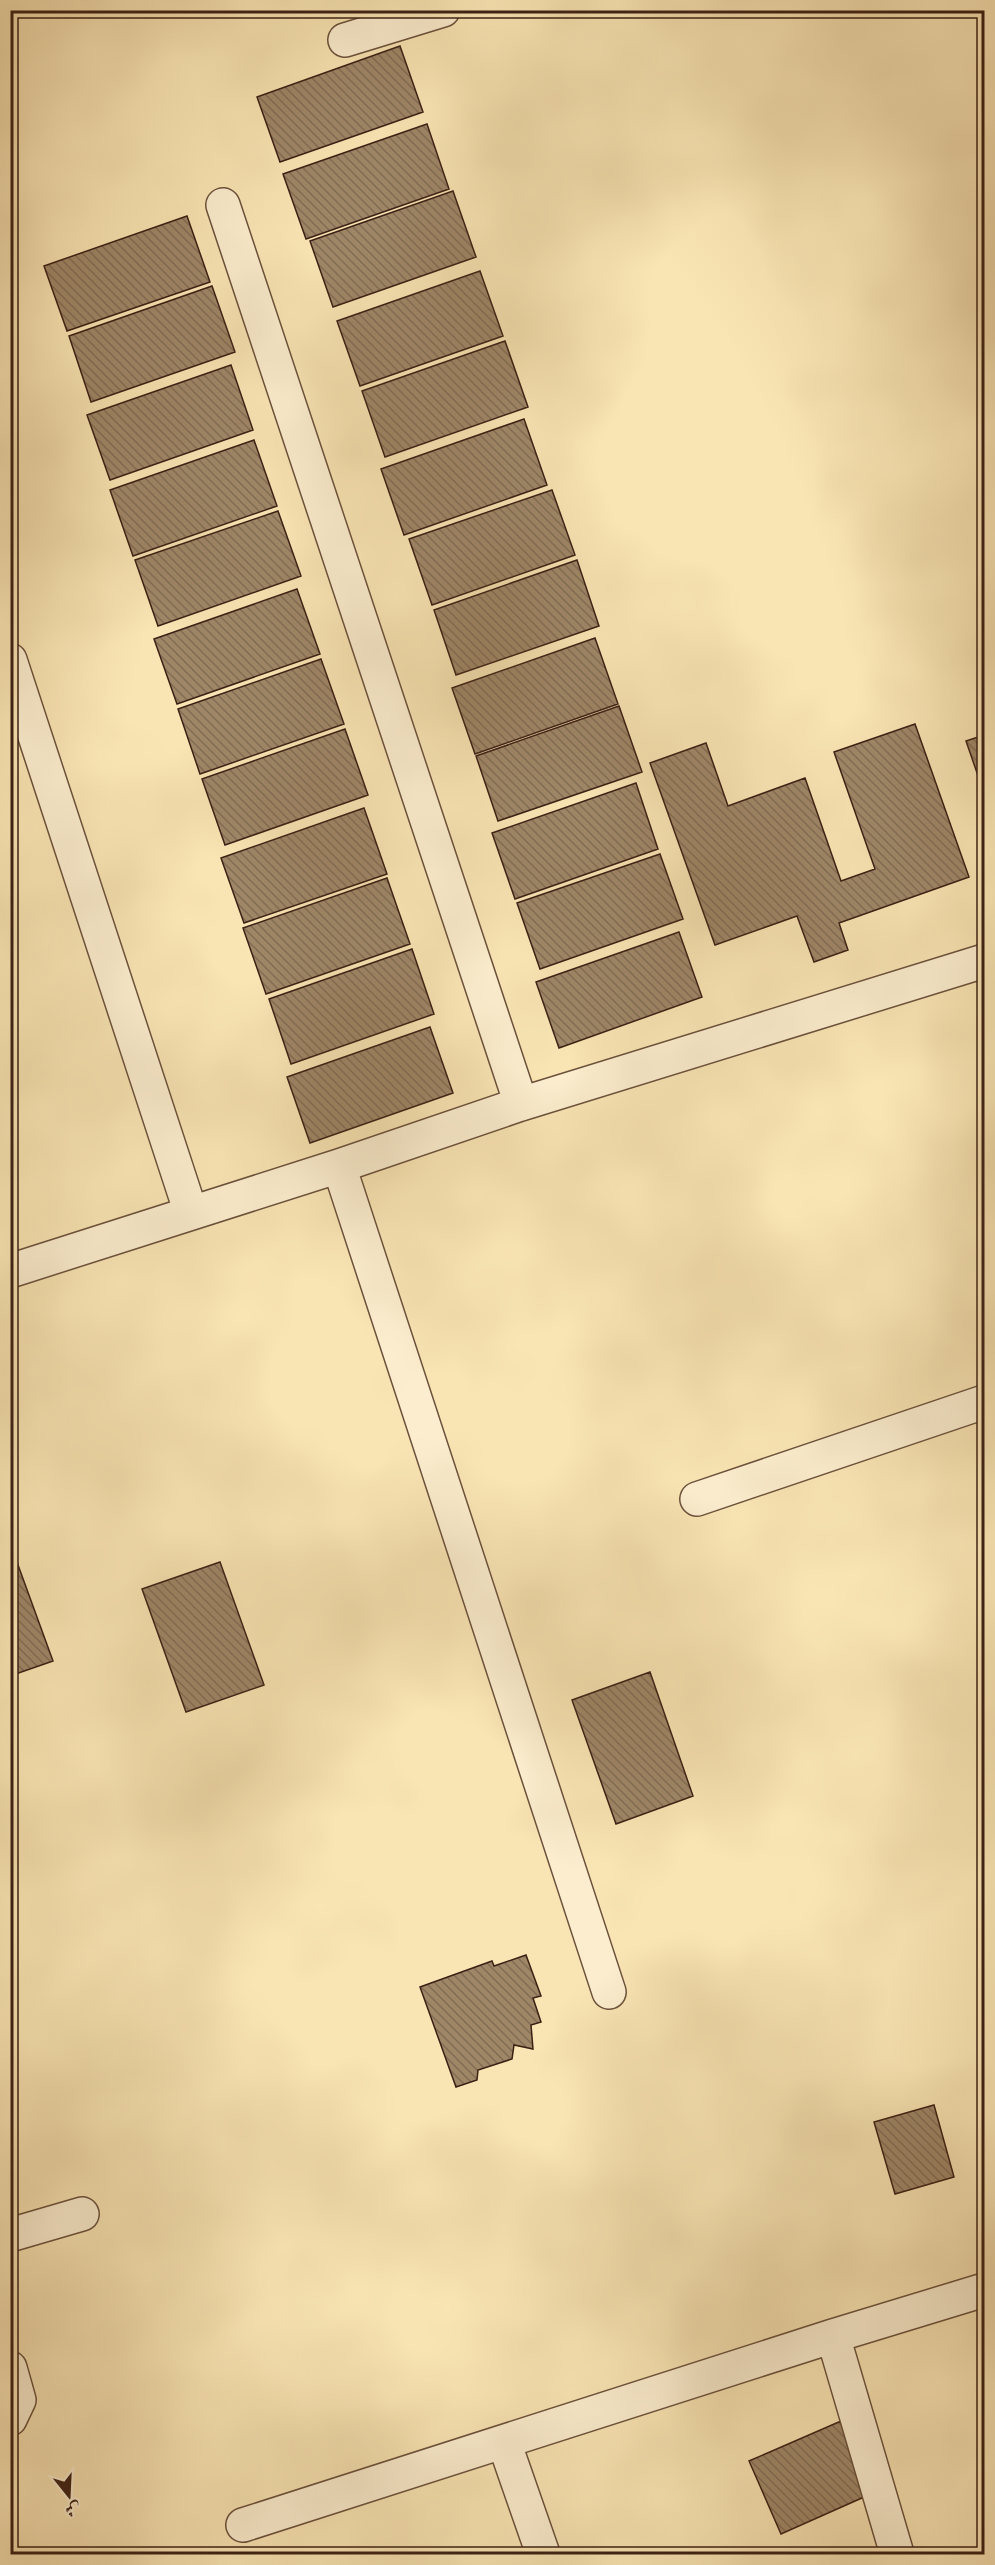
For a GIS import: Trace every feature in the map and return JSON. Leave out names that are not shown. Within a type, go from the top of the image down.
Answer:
[{"type":"street","points":[[345,40],[442,10]]},
{"type":"street","points":[[223,205],[521,1104]]},
{"type":"street","points":[[10,660],[191,1213]]},
{"type":"street","points":[[10,1271],[339,1166],[521,1104],[984,960]]},
{"type":"street","points":[[339,1166],[609,1992]]},
{"type":"street","points":[[697,1499],[984,1402]]},
{"type":"street","points":[[10,2235],[82,2214]]},
{"type":"street","points":[[243,2525],[984,2290]]},
{"type":"street","points":[[833,2336],[897,2554]]},
{"type":"street","points":[[10,2368],[19,2400],[10,2419]]},
{"type":"street","points":[[504,2442],[543,2554]]},
{"type":"building","points":[[400,46],[423,112],[280,162],[257,97]]},
{"type":"building","points":[[427,124],[449,189],[306,239],[283,174]]},
{"type":"building","points":[[453,191],[476,257],[333,307],[310,241]]},
{"type":"building","points":[[187,216],[210,282],[67,331],[44,266]]},
{"type":"building","points":[[480,271],[503,336],[360,386],[337,321]]},
{"type":"building","points":[[212,286],[235,352],[91,402],[69,336]]},
{"type":"building","points":[[505,341],[528,407],[385,457],[362,391]]},
{"type":"building","points":[[231,365],[253,430],[110,480],[87,415]]},
{"type":"building","points":[[524,419],[547,485],[404,535],[381,469]]},
{"type":"building","points":[[254,440],[277,506],[133,556],[110,490]]},
{"type":"building","points":[[552,490],[575,555],[432,605],[409,539]]},
{"type":"building","points":[[278,511],[301,576],[158,626],[135,560]]},
{"type":"building","points":[[577,560],[599,626],[456,675],[434,610]]},
{"type":"building","points":[[297,589],[320,654],[177,704],[154,639]]},
{"type":"building","points":[[595,638],[618,704],[475,754],[452,688]]},
{"type":"building","points":[[321,659],[344,724],[200,774],[178,709]]},
{"type":"building","points":[[619,706],[642,772],[498,821],[476,756]]},
{"type":"building","points":[[915,724],[969,877],[839,923],[848,950],[814,962],[797,916],[715,945],[650,763],[706,743],[728,806],[805,778],[841,881],[875,869],[834,752]]},
{"type":"building","points":[[345,729],[368,795],[225,845],[202,779]]},
{"type":"building","points":[[984,735],[984,793],[966,741]]},
{"type":"building","points":[[636,783],[658,849],[515,899],[492,833]]},
{"type":"building","points":[[364,808],[387,874],[244,923],[221,858]]},
{"type":"building","points":[[660,854],[683,919],[540,969],[517,903]]},
{"type":"building","points":[[387,878],[410,944],[266,994],[243,928]]},
{"type":"building","points":[[679,932],[702,997],[559,1048],[536,982]]},
{"type":"building","points":[[412,949],[434,1014],[291,1064],[269,999]]},
{"type":"building","points":[[430,1027],[453,1093],[310,1143],[287,1077]]},
{"type":"building","points":[[10,1543],[53,1661],[10,1676]]},
{"type":"building","points":[[220,1562],[264,1685],[186,1712],[142,1589]]},
{"type":"building","points":[[650,1672],[693,1796],[616,1824],[572,1700]]},
{"type":"building","points":[[526,1955],[541,1996],[533,1998],[541,2022],[531,2025],[533,2049],[514,2045],[512,2059],[478,2070],[477,2080],[456,2087],[420,1987],[492,1961],[494,1966]]},
{"type":"building","points":[[934,2105],[954,2177],[895,2194],[874,2122]]},
{"type":"building","points":[[841,2421],[873,2493],[781,2534],[749,2461]]}]
